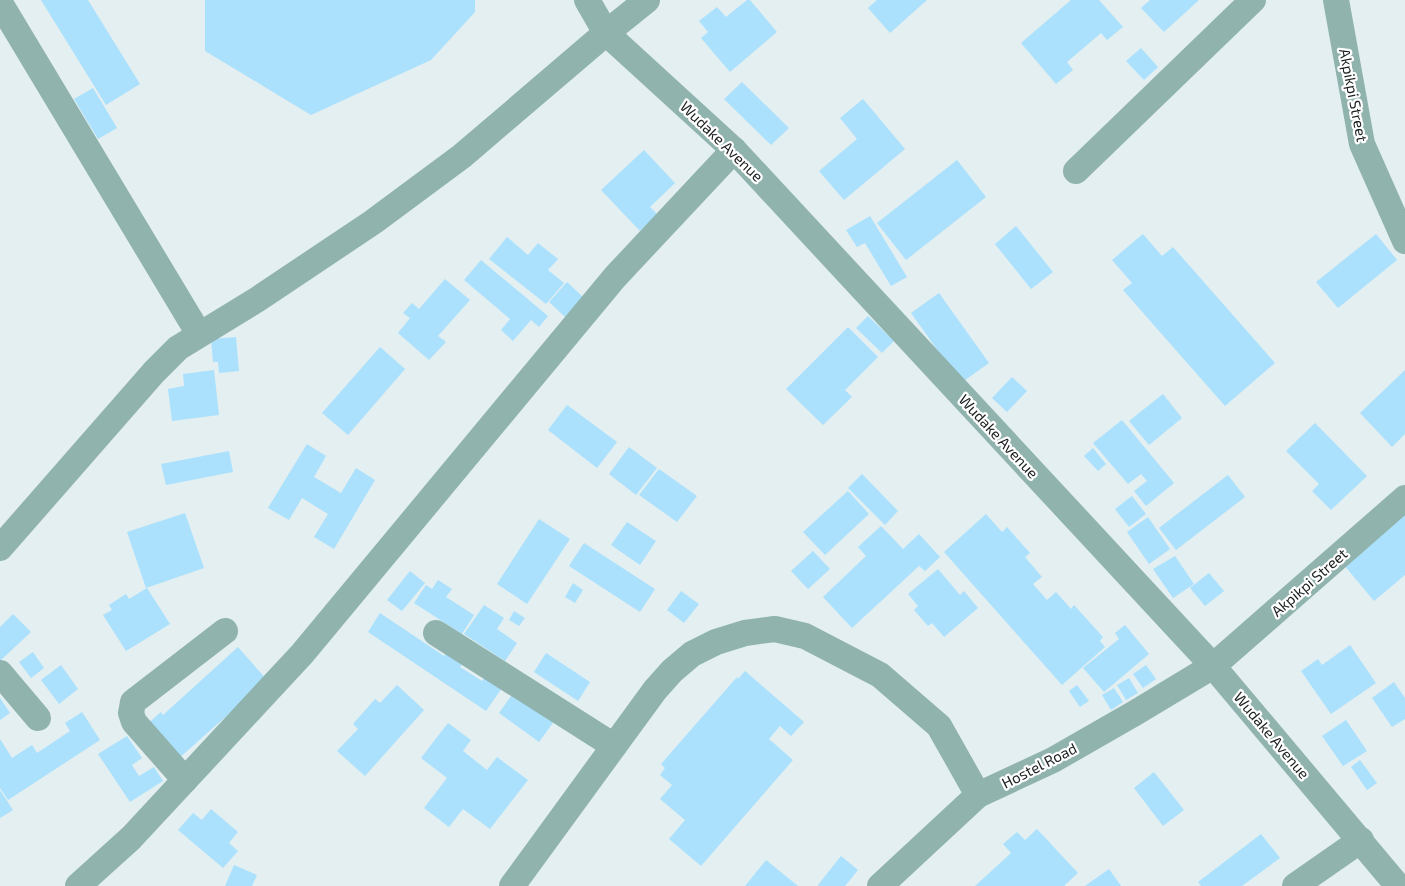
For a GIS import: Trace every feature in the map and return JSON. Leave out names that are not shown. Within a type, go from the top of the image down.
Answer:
[{"type":"street","name":"Wudake Avenue","points":[[587,0],[606,33],[734,150],[1213,666],[1398,886]]},
{"type":"street","points":[[0,548],[154,372],[178,348],[258,298],[372,222],[462,156],[647,0]]},
{"type":"street","points":[[1076,171],[1253,0]]},
{"type":"street","name":"Akpikpi Street","points":[[1336,0],[1362,144],[1405,241]]},
{"type":"street","points":[[0,3],[199,334]]},
{"type":"street","points":[[78,886],[131,838],[302,654],[615,277],[734,150]]},
{"type":"street","name":"Akpikpi Street","points":[[1213,666],[1405,498]]},
{"type":"street","points":[[512,886],[654,690],[672,670],[692,654],[716,642],[744,633],[775,629],[805,636],[880,675],[939,726],[978,795]]},
{"type":"street","points":[[186,780],[134,722],[131,713],[133,702],[225,631]]},
{"type":"street","points":[[436,633],[614,746]]},
{"type":"street","name":"Hostel Road","points":[[880,886],[978,795],[1053,760],[1213,666]]},
{"type":"street","points":[[0,673],[38,718]]},
{"type":"street","points":[[1296,886],[1361,840]]},
{"type":"building","points":[[41,0],[88,0],[140,84],[106,105]]},
{"type":"building","points":[[205,0],[475,0],[475,12],[431,60],[311,115],[205,51]]},
{"type":"building","points":[[747,0],[750,0],[777,32],[730,72],[701,38],[708,32],[699,21],[717,7],[726,17]]},
{"type":"building","points":[[877,0],[927,0],[890,33],[868,8]]},
{"type":"building","points":[[1071,0],[1099,0],[1123,27],[1107,40],[1101,33],[1067,62],[1073,70],[1056,84],[1021,43]]},
{"type":"building","points":[[1150,0],[1199,0],[1164,32],[1141,8]]},
{"type":"building","points":[[1141,48],[1158,67],[1144,80],[1126,61]]},
{"type":"building","points":[[742,82],[789,128],[771,145],[724,99]]},
{"type":"building","points":[[93,88],[117,128],[98,139],[74,99]]},
{"type":"building","points":[[863,99],[905,149],[844,200],[819,171],[857,139],[840,118]]},
{"type":"building","points":[[644,150],[675,183],[650,207],[657,214],[640,231],[601,190]]},
{"type":"building","points":[[957,160],[986,197],[906,260],[877,223]]},
{"type":"building","points":[[870,216],[907,277],[891,286],[865,243],[857,247],[846,230]]},
{"type":"building","points":[[1016,226],[1053,272],[1031,289],[995,244]]},
{"type":"building","points":[[1143,234],[1162,256],[1173,247],[1275,363],[1225,406],[1123,290],[1132,283],[1112,260]]},
{"type":"building","points":[[1376,234],[1397,260],[1338,308],[1316,282]]},
{"type":"building","points":[[507,237],[528,255],[538,243],[558,259],[548,270],[564,283],[546,304],[489,259]]},
{"type":"building","points":[[481,260],[548,316],[539,327],[531,320],[513,341],[501,330],[510,319],[464,280]]},
{"type":"building","points":[[445,279],[470,300],[438,336],[446,342],[429,360],[398,333],[410,318],[403,313],[412,303],[419,309]]},
{"type":"building","points":[[567,282],[584,298],[565,317],[549,302]]},
{"type":"building","points":[[939,293],[989,363],[961,383],[911,313]]},
{"type":"building","points":[[868,316],[894,341],[882,353],[856,328]]},
{"type":"building","points":[[848,327],[878,357],[845,390],[852,397],[823,425],[786,389]]},
{"type":"building","points":[[236,337],[239,371],[219,373],[218,362],[213,362],[211,339]]},
{"type":"building","points":[[380,347],[405,369],[348,435],[322,413]]},
{"type":"building","points":[[214,370],[219,415],[172,421],[168,389],[184,386],[183,374]]},
{"type":"building","points":[[1405,370],[1405,434],[1392,447],[1360,413]]},
{"type":"building","points":[[1012,377],[1027,391],[1007,412],[992,398]]},
{"type":"building","points":[[1163,394],[1182,418],[1149,445],[1129,421]]},
{"type":"building","points":[[567,405],[617,442],[597,468],[548,430]]},
{"type":"building","points":[[1122,420],[1174,483],[1146,506],[1134,491],[1147,481],[1141,474],[1128,484],[1093,443]]},
{"type":"building","points":[[1315,423],[1367,476],[1331,510],[1312,491],[1319,484],[1286,451]]},
{"type":"building","points":[[307,444],[326,456],[314,477],[341,493],[356,468],[375,480],[334,549],[314,537],[328,514],[302,498],[289,520],[268,508]]},
{"type":"building","points":[[629,447],[657,468],[636,495],[609,474]]},
{"type":"building","points":[[1093,448],[1106,464],[1098,471],[1084,456]]},
{"type":"building","points":[[229,451],[233,472],[166,485],[161,464]]},
{"type":"building","points":[[659,469],[697,496],[677,522],[639,495]]},
{"type":"building","points":[[862,474],[898,511],[885,525],[848,488]]},
{"type":"building","points":[[1228,475],[1245,497],[1176,550],[1159,528]]},
{"type":"building","points":[[848,491],[869,514],[825,555],[803,532]]},
{"type":"building","points":[[1132,496],[1146,514],[1129,527],[1115,509]]},
{"type":"building","points":[[185,513],[204,568],[146,588],[127,532]]},
{"type":"building","points":[[986,514],[1002,532],[1007,527],[1030,553],[1025,557],[1042,577],[1033,584],[1047,600],[1056,592],[1071,609],[1074,605],[1103,637],[1100,641],[1105,647],[1062,685],[944,552]]},
{"type":"building","points":[[1405,515],[1405,575],[1374,601],[1344,565]]},
{"type":"building","points":[[1148,517],[1170,549],[1149,564],[1127,532]]},
{"type":"building","points":[[539,519],[570,539],[527,604],[497,584]]},
{"type":"building","points":[[627,522],[656,541],[640,565],[611,545]]},
{"type":"building","points":[[881,526],[903,549],[919,534],[940,557],[925,571],[919,566],[852,628],[823,597],[866,556],[858,547]]},
{"type":"building","points":[[584,543],[655,589],[640,612],[569,566]]},
{"type":"building","points":[[813,551],[830,569],[808,589],[791,571]]},
{"type":"building","points":[[1175,556],[1194,584],[1173,598],[1153,569]]},
{"type":"building","points":[[938,569],[960,595],[964,591],[978,608],[944,637],[932,623],[928,626],[914,610],[918,606],[908,594]]},
{"type":"building","points":[[410,571],[425,583],[402,611],[387,600]]},
{"type":"building","points":[[1209,573],[1224,591],[1205,606],[1190,588]]},
{"type":"building","points":[[438,580],[452,589],[446,597],[474,615],[462,634],[414,603],[426,585],[432,589]]},
{"type":"building","points":[[573,583],[583,590],[575,603],[565,597]]},
{"type":"building","points":[[147,588],[170,624],[126,651],[103,615],[112,610],[109,605],[126,594],[129,599]]},
{"type":"building","points":[[681,591],[699,604],[684,623],[667,610]]},
{"type":"building","points":[[484,605],[504,618],[497,629],[517,643],[505,661],[464,634]]},
{"type":"building","points":[[514,611],[525,618],[519,626],[509,620]]},
{"type":"building","points":[[380,613],[444,656],[447,653],[463,663],[460,667],[482,681],[485,677],[502,688],[486,711],[368,632]]},
{"type":"building","points":[[13,614],[31,632],[0,661],[0,627]]},
{"type":"building","points":[[1125,625],[1149,654],[1104,692],[1083,668],[1119,639],[1115,633]]},
{"type":"building","points":[[1350,645],[1376,683],[1331,714],[1301,671],[1318,659],[1322,665]]},
{"type":"building","points":[[238,647],[267,680],[177,760],[146,725],[161,712],[163,715]]},
{"type":"building","points":[[33,652],[44,668],[31,678],[19,662]]},
{"type":"building","points":[[546,653],[590,682],[578,701],[534,672]]},
{"type":"building","points":[[61,665],[78,689],[59,704],[41,680]]},
{"type":"building","points":[[1146,665],[1156,679],[1143,688],[1133,674]]},
{"type":"building","points":[[745,671],[804,722],[791,736],[780,726],[769,739],[793,760],[701,866],[669,839],[685,820],[660,799],[672,785],[660,775],[665,768],[661,764],[737,677],[738,679]]},
{"type":"building","points":[[1129,678],[1138,693],[1126,700],[1117,685]]},
{"type":"building","points":[[1394,682],[1405,698],[1405,719],[1392,727],[1372,698]]},
{"type":"building","points":[[397,685],[424,710],[365,776],[337,751],[358,729],[353,724],[375,699],[380,703]]},
{"type":"building","points":[[1077,685],[1089,701],[1080,707],[1069,691]]},
{"type":"building","points":[[1114,688],[1123,702],[1111,710],[1102,695]]},
{"type":"building","points":[[514,692],[555,720],[539,742],[499,713]]},
{"type":"building","points":[[0,698],[10,713],[0,720]]},
{"type":"building","points":[[82,712],[100,740],[8,800],[0,788],[0,739],[12,758],[32,745],[37,753],[70,731],[65,723]]},
{"type":"building","points":[[1346,720],[1367,751],[1343,766],[1322,736]]},
{"type":"building","points":[[448,723],[471,740],[463,751],[487,770],[497,757],[528,780],[490,829],[463,809],[449,827],[424,808],[447,778],[421,758]]},
{"type":"building","points":[[127,736],[142,758],[132,765],[139,776],[154,767],[163,781],[130,802],[98,754]]},
{"type":"building","points":[[1360,760],[1377,783],[1367,790],[1351,767]]},
{"type":"building","points":[[1154,772],[1184,810],[1163,826],[1134,788]]},
{"type":"building","points":[[0,790],[13,810],[0,818]]},
{"type":"building","points":[[211,809],[238,832],[229,843],[238,851],[223,868],[178,830],[193,813],[202,820]]},
{"type":"building","points":[[1037,829],[1078,873],[1064,886],[975,886],[1011,853],[1003,844],[1017,832],[1025,840]]},
{"type":"building","points":[[1261,834],[1280,858],[1242,886],[1201,886],[1198,882]]},
{"type":"building","points":[[841,856],[858,870],[845,886],[819,886],[818,885]]},
{"type":"building","points":[[766,860],[798,886],[745,886]]},
{"type":"building","points":[[234,865],[257,875],[252,886],[225,886]]},
{"type":"building","points":[[1109,869],[1121,886],[1085,886]]}]
